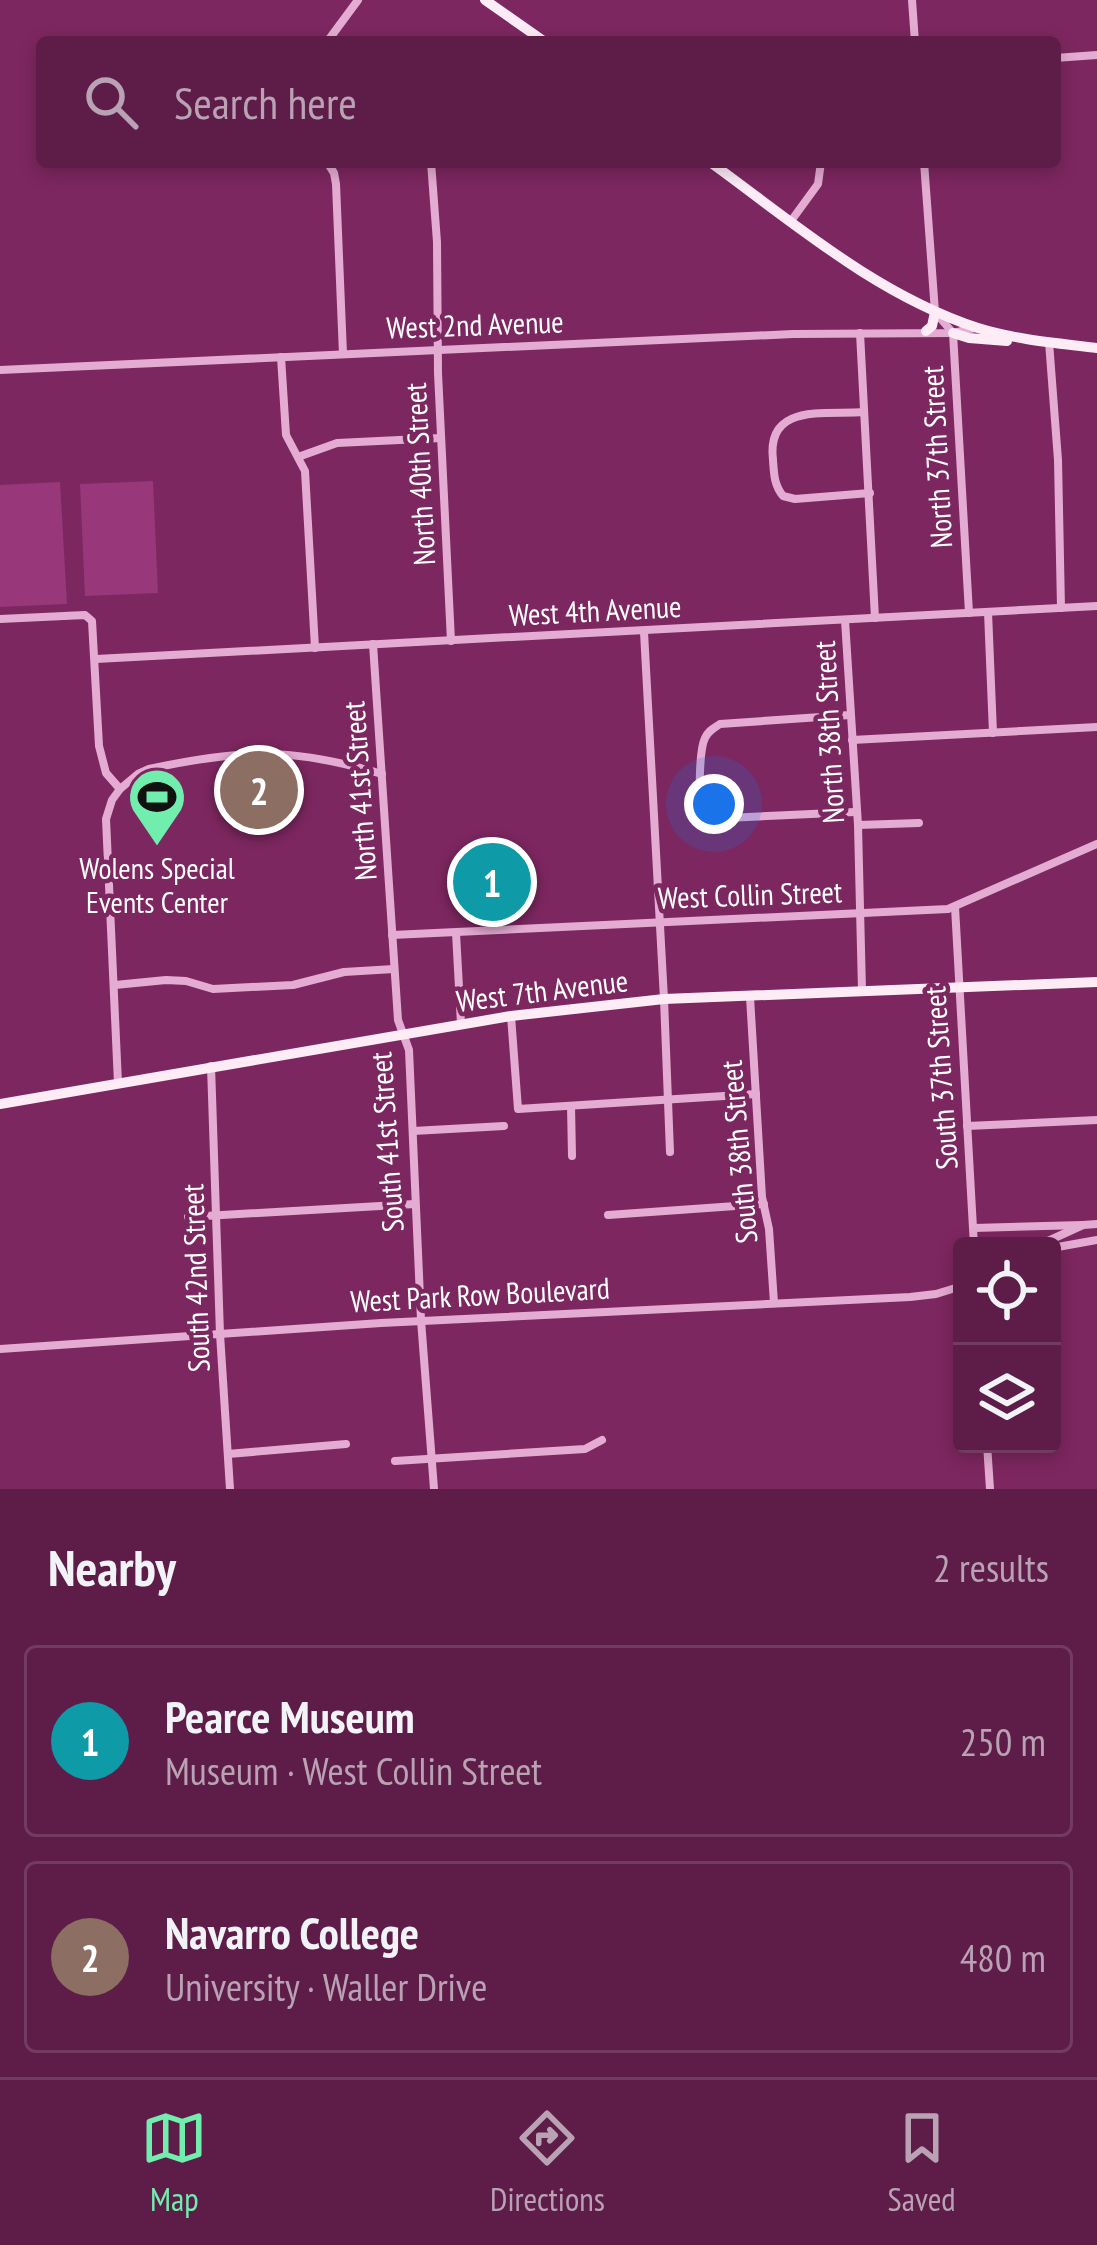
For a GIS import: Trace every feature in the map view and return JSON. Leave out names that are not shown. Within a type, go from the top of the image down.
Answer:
[{"type":"main road","points":[[484,0],[536,36]]},
{"type":"main road","points":[[718,168],[867,275],[935,312],[1022,340]]},
{"type":"main road","points":[[926,331],[935,312]]},
{"type":"main road","points":[[952,333],[1097,348]]},
{"type":"main road","name":"West 7th Avenue","points":[[0,1104],[511,1016],[664,999],[1097,982]]},
{"type":"street","points":[[331,36],[358,0]]},
{"type":"street","points":[[912,0],[915,36]]},
{"type":"street","points":[[1061,58],[1097,55]]},
{"type":"street","points":[[331,168],[336,184],[343,354]]},
{"type":"street","name":"North 40th Street","points":[[431,168],[451,640]]},
{"type":"street","points":[[791,220],[818,184],[820,168]]},
{"type":"street","points":[[924,168],[935,312]]},
{"type":"street","name":"North 37th Street","points":[[935,312],[952,333],[969,613]]},
{"type":"street","name":"West 2nd Avenue","points":[[0,370],[438,349],[952,333],[977,328]]},
{"type":"street","name":"North 38th Street","points":[[860,333],[875,618]]},
{"type":"street","points":[[1049,342],[1058,460],[1060,608]]},
{"type":"street","points":[[281,357],[286,435],[305,471],[315,648]]},
{"type":"street","points":[[865,412],[789,419],[775,431],[771,447],[776,486],[783,496],[870,493]]},
{"type":"street","points":[[298,457],[337,443],[441,438]]},
{"type":"street","name":"West 4th Avenue","points":[[96,659],[1097,606]]},
{"type":"street","points":[[988,612],[993,733]]},
{"type":"street","points":[[0,619],[89,616],[94,625],[102,763],[120,789]]},
{"type":"street","name":"North 38th Street","points":[[845,620],[861,914]]},
{"type":"street","points":[[644,632],[670,1152]]},
{"type":"street","name":"North 41st Street","points":[[374,644],[392,935]]},
{"type":"street","points":[[850,715],[720,724],[708,732],[703,743],[700,790],[704,804],[726,818],[856,812]]},
{"type":"street","points":[[852,740],[1097,727]]},
{"type":"street","points":[[118,1083],[106,819],[120,789],[149,769],[228,754],[302,755],[382,775]]},
{"type":"street","points":[[858,825],[919,824]]},
{"type":"street","name":"West Collin Street","points":[[392,935],[955,907],[1097,844]]},
{"type":"street","name":"South 37th Street","points":[[955,907],[974,1237]]},
{"type":"street","points":[[861,914],[862,991]]},
{"type":"street","points":[[456,933],[461,1024]]},
{"type":"street","name":"South 41st Street","points":[[392,935],[402,1035],[409,1050],[434,1489]]},
{"type":"street","points":[[115,985],[166,980],[213,989],[293,985],[344,972],[394,968]]},
{"type":"street","name":"South 38th Street","points":[[750,997],[774,1303]]},
{"type":"street","points":[[511,1016],[518,1109],[756,1094]]},
{"type":"street","name":"South 42nd Street","points":[[212,1066],[230,1489]]},
{"type":"street","points":[[571,1106],[572,1156]]},
{"type":"street","points":[[967,1126],[1097,1120]]},
{"type":"street","points":[[413,1131],[504,1126]]},
{"type":"street","points":[[188,1217],[415,1204]]},
{"type":"street","points":[[608,1214],[764,1204]]},
{"type":"street","points":[[974,1228],[1097,1224]]},
{"type":"street","points":[[1057,1237],[1083,1225]]},
{"type":"street","points":[[1061,1246],[1097,1240]]},
{"type":"street","name":"West Park Row Boulevard","points":[[0,1349],[422,1320],[910,1297],[953,1289]]},
{"type":"street","points":[[395,1461],[585,1449],[602,1440]]},
{"type":"street","points":[[228,1454],[346,1444]]},
{"type":"street","points":[[988,1453],[990,1489]]},
{"type":"shaded area","points":[[153,481],[158,593],[85,596],[80,484]]},
{"type":"shaded area","points":[[60,482],[67,604],[0,607],[0,485]]},
{"type":"place","name":"Navarro College","points":[[259,790]]},
{"type":"place","name":"Wolens Special Events Center","points":[[157,848]]},
{"type":"place","name":"Pearce Museum","points":[[492,882]]}]
